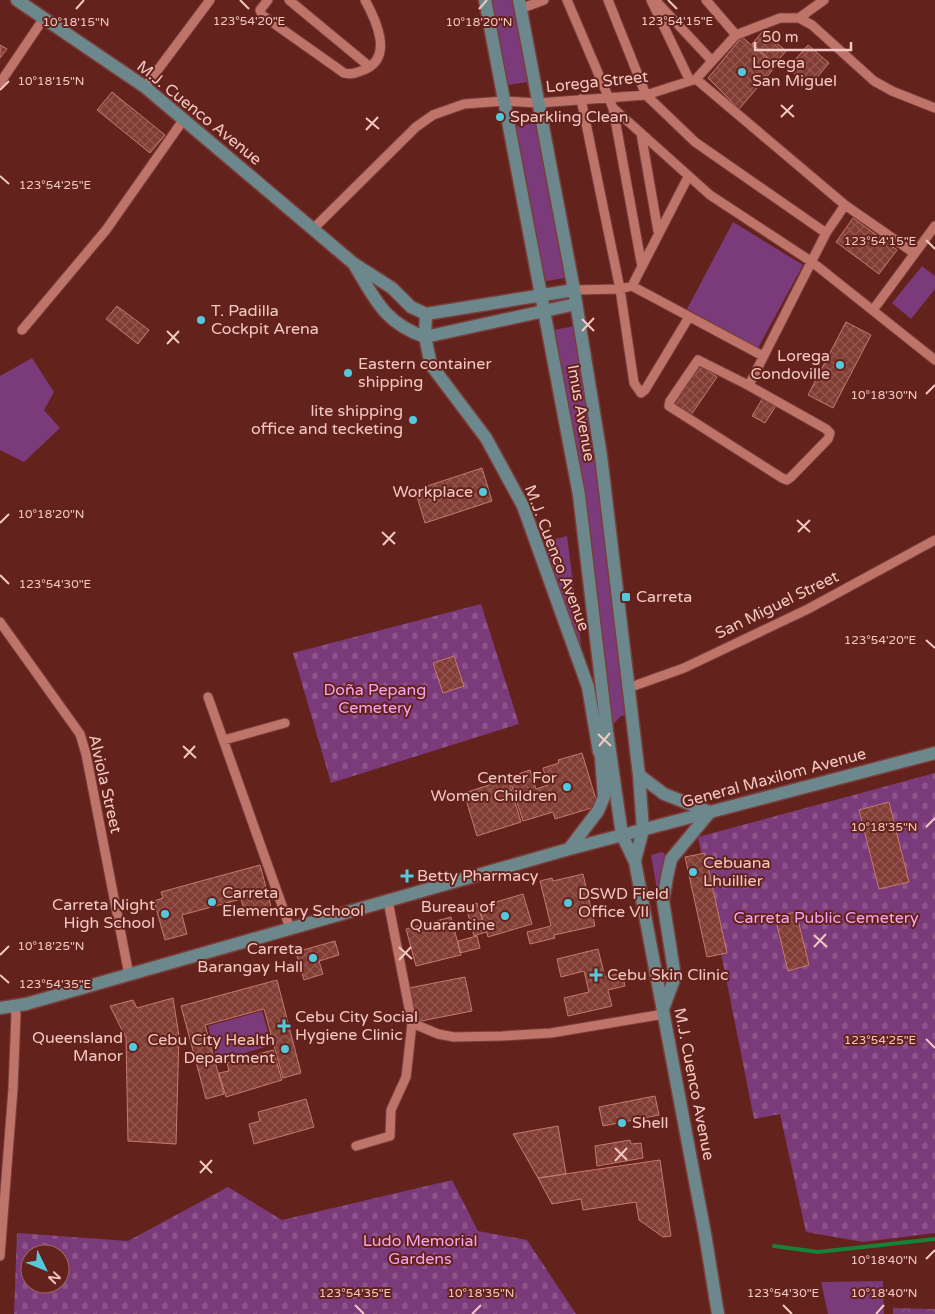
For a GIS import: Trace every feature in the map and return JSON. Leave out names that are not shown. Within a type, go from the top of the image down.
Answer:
[{"type":"main road","name":"M.J. Cuenco Avenue","points":[[16,0],[145,86],[353,263],[392,288],[411,307],[426,314],[425,337],[431,366],[486,438],[523,506],[588,688],[600,752],[604,797],[598,811],[569,849]]},
{"type":"main road","name":"Imus Avenue","points":[[485,0],[579,495],[607,730],[622,835]]},
{"type":"main road","name":"Imus Avenue","points":[[520,5],[574,290],[600,456],[639,775],[643,830]]},
{"type":"main road","name":"M.J. Cuenco Avenue","points":[[353,263],[379,307],[401,328],[425,337]]},
{"type":"main road","points":[[426,314],[542,293],[574,290]]},
{"type":"main road","points":[[425,337],[576,304]]},
{"type":"main road","points":[[600,752],[601,742],[607,730]]},
{"type":"main road","name":"General Maxilom Avenue","points":[[0,1008],[129,975],[569,849],[935,753]]},
{"type":"main road","points":[[639,775],[664,794],[710,812],[672,859],[666,877],[663,901],[674,977],[664,1012]]},
{"type":"main road","name":"M.J. Cuenco Avenue","points":[[635,860],[643,830]]},
{"type":"main road","name":"M.J. Cuenco Avenue","points":[[622,835],[635,860],[705,1234],[718,1314]]},
{"type":"street","points":[[145,86],[210,0]]},
{"type":"street","points":[[268,0],[260,10],[262,14],[344,73],[356,73],[370,67],[377,62],[381,49],[376,22],[365,0]]},
{"type":"street","points":[[289,0],[370,67]]},
{"type":"street","points":[[520,5],[544,0]]},
{"type":"street","points":[[567,0],[614,108],[642,267]]},
{"type":"street","points":[[608,0],[646,95],[695,142],[826,233]]},
{"type":"street","points":[[651,0],[693,80],[845,204],[914,253]]},
{"type":"street","points":[[655,0],[712,61]]},
{"type":"street","points":[[706,0],[736,35]]},
{"type":"street","points":[[799,18],[824,0]]},
{"type":"street","points":[[0,83],[44,18]]},
{"type":"street","points":[[693,80],[736,35],[780,18],[799,18],[812,25],[874,81],[892,91],[935,108]]},
{"type":"street","name":"Lorega Street","points":[[313,229],[416,127],[433,115],[464,104],[505,101],[538,103],[646,95],[693,80]]},
{"type":"street","points":[[581,99],[620,289],[634,383],[641,393],[645,390],[689,318]]},
{"type":"street","points":[[614,108],[710,195],[812,262],[935,360]]},
{"type":"street","points":[[22,330],[106,230],[184,120]]},
{"type":"street","points":[[640,133],[658,231]]},
{"type":"street","points":[[632,286],[658,231],[688,177]]},
{"type":"street","points":[[749,385],[826,233],[845,204]]},
{"type":"street","points":[[873,310],[935,226]]},
{"type":"street","points":[[574,290],[620,289],[632,286],[763,356]]},
{"type":"street","points":[[576,304],[596,290]]},
{"type":"street","points":[[698,360],[749,385],[826,428],[830,433],[828,439],[787,480],[669,406],[670,401],[698,360]]},
{"type":"street","name":"San Miguel Street","points":[[628,688],[684,668],[808,608],[935,540]]},
{"type":"street","name":"Alviola Street","points":[[0,622],[80,734],[86,754],[129,975]]},
{"type":"street","points":[[208,697],[290,928]]},
{"type":"street","points":[[224,740],[285,723]]},
{"type":"street","points":[[356,1146],[390,1136],[391,1110],[406,1077],[412,1023],[388,900]]},
{"type":"street","points":[[0,1256],[13,1089],[16,1014],[13,1006]]},
{"type":"street","points":[[412,1023],[438,1034],[454,1037],[502,1036],[551,1033],[664,1012]]},
{"type":"green space","points":[[485,0],[519,0],[534,81],[502,86]]},
{"type":"green space","points":[[542,122],[571,277],[540,282],[510,127]]},
{"type":"green space","points":[[733,222],[803,265],[758,348],[687,309]]},
{"type":"green space","points":[[922,266],[935,276],[935,289],[911,319],[892,303]]},
{"type":"green space","points":[[579,325],[632,715],[621,716],[607,731],[549,331]]},
{"type":"green space","points":[[32,358],[54,392],[44,410],[60,428],[24,462],[0,450],[0,376]]},
{"type":"green space","points":[[567,536],[586,682],[544,542]]},
{"type":"green space","name":"Doña Pepang Cemetery","points":[[481,604],[519,724],[331,783],[293,653]]},
{"type":"green space","name":"Carreta Public Cemetery","points":[[935,773],[935,1233],[863,1242],[806,1232],[780,1114],[754,1119],[698,837]]},
{"type":"green space","points":[[662,852],[665,854],[657,890],[651,855]]},
{"type":"green space","points":[[262,1011],[272,1045],[217,1061],[208,1026]]},
{"type":"green space","name":"Ludo Memorial Gardens","points":[[452,1180],[478,1231],[527,1240],[576,1314],[14,1314],[17,1233],[128,1241],[228,1187],[282,1220]]},
{"type":"green space","points":[[883,1281],[884,1314],[828,1314],[821,1282]]},
{"type":"green space","points":[[893,1308],[935,1309],[935,1314],[893,1314]]},
{"type":"building","points":[[763,31],[786,51],[775,64],[752,44]]},
{"type":"building","name":"Lorega San Miguel","points":[[742,37],[776,66],[739,109],[708,78]]},
{"type":"building","points":[[0,45],[7,49],[0,58]]},
{"type":"building","points":[[808,45],[829,63],[809,87],[788,68]]},
{"type":"building","points":[[112,92],[165,135],[150,153],[97,110]]},
{"type":"building","points":[[853,218],[897,250],[879,274],[836,242]]},
{"type":"building","points":[[117,306],[149,330],[138,344],[106,319]]},
{"type":"building","name":"Lorega Condoville","points":[[846,322],[871,335],[833,408],[808,395]]},
{"type":"building","points":[[699,365],[717,377],[691,415],[673,403]]},
{"type":"building","points":[[764,396],[777,404],[765,423],[752,416]]},
{"type":"building","points":[[482,468],[492,501],[425,523],[415,490]]},
{"type":"building","points":[[454,656],[464,686],[443,693],[433,663]]},
{"type":"building","name":"Center For Women Children","points":[[582,753],[598,806],[555,819],[553,812],[523,821],[509,777],[530,770],[536,789],[548,785],[543,768],[559,763],[558,760]]},
{"type":"building","points":[[508,779],[521,822],[477,836],[464,793]]},
{"type":"building","points":[[889,802],[909,882],[879,889],[859,810]]},
{"type":"building","points":[[705,853],[727,953],[707,957],[685,857]]},
{"type":"building","name":"Carreta Elementary School","points":[[260,865],[272,910],[246,917],[241,899],[182,915],[187,934],[165,940],[154,901],[163,898],[161,892]]},
{"type":"building","name":"DSWD Field Office VII","points":[[583,874],[595,926],[554,935],[555,938],[530,944],[527,932],[551,926],[540,881],[552,878],[553,881]]},
{"type":"building","name":"Bureau of Quarantine","points":[[523,894],[532,924],[488,937],[479,907]]},
{"type":"building","points":[[477,903],[486,932],[474,936],[466,907]]},
{"type":"building","points":[[796,912],[809,965],[788,971],[775,917]]},
{"type":"building","points":[[451,917],[461,955],[416,966],[406,929]]},
{"type":"building","points":[[477,936],[480,948],[460,953],[458,941]]},
{"type":"building","name":"Carreta Barangay Hall","points":[[335,941],[339,955],[319,961],[323,974],[304,980],[296,952]]},
{"type":"building","points":[[598,949],[605,977],[622,973],[625,986],[608,990],[612,1006],[568,1016],[564,998],[589,992],[584,971],[561,977],[557,959]]},
{"type":"building","points":[[465,977],[472,1011],[416,1022],[409,988]]},
{"type":"building","name":"Cebu City Health Department","points":[[277,980],[301,1073],[283,1078],[264,1009],[205,1025],[224,1094],[206,1099],[181,1006]]},
{"type":"building","points":[[173,998],[179,1036],[176,1144],[128,1141],[126,1038],[110,1006],[133,1000],[137,1008]]},
{"type":"building","points":[[273,1050],[282,1080],[226,1097],[219,1073],[229,1071],[227,1063]]},
{"type":"building","points":[[655,1096],[659,1115],[603,1126],[599,1107]]},
{"type":"building","points":[[306,1099],[314,1127],[254,1144],[249,1124],[260,1121],[258,1112]]},
{"type":"building","points":[[558,1126],[566,1174],[538,1178],[513,1134]]},
{"type":"building","points":[[630,1140],[631,1144],[641,1143],[643,1158],[597,1166],[595,1146]]},
{"type":"building","points":[[660,1160],[671,1236],[663,1237],[639,1220],[636,1202],[583,1210],[581,1199],[552,1204],[538,1178]]},
{"type":"waterway","points":[[774,1246],[818,1252],[935,1239]]},
{"type":"place","name":"Lorega San Miguel","points":[[742,72]]},
{"type":"place","name":"Sparkling Clean","points":[[500,117]]},
{"type":"place","name":"T. Padilla Cockpit Arena","points":[[201,320]]},
{"type":"place","name":"Lorega Condoville","points":[[840,365]]},
{"type":"place","name":"Eastern container shipping","points":[[348,373]]},
{"type":"place","name":"lite shipping office and tecketing","points":[[413,420]]},
{"type":"place","name":"Workplace","points":[[483,492]]},
{"type":"place","name":"Carreta","points":[[626,597]]},
{"type":"place","name":"Center For Women Children","points":[[567,787]]},
{"type":"place","name":"Cebuana Lhuillier","points":[[693,872]]},
{"type":"place","name":"Betty Pharmacy","points":[[407,876]]},
{"type":"place","name":"Carreta Elementary School","points":[[212,902]]},
{"type":"place","name":"DSWD Field Office VII","points":[[568,903]]},
{"type":"place","name":"Carreta Night High School","points":[[165,914]]},
{"type":"place","name":"Bureau of Quarantine","points":[[505,916]]},
{"type":"place","name":"Carreta Barangay Hall","points":[[313,958]]},
{"type":"place","name":"Cebu Skin Clinic","points":[[596,975]]},
{"type":"place","name":"Cebu City Social Hygiene Clinic","points":[[284,1026]]},
{"type":"place","name":"Queensland Manor","points":[[133,1047]]},
{"type":"place","name":"Cebu City Health Department","points":[[285,1049]]},
{"type":"place","name":"Shell","points":[[622,1123]]}]
